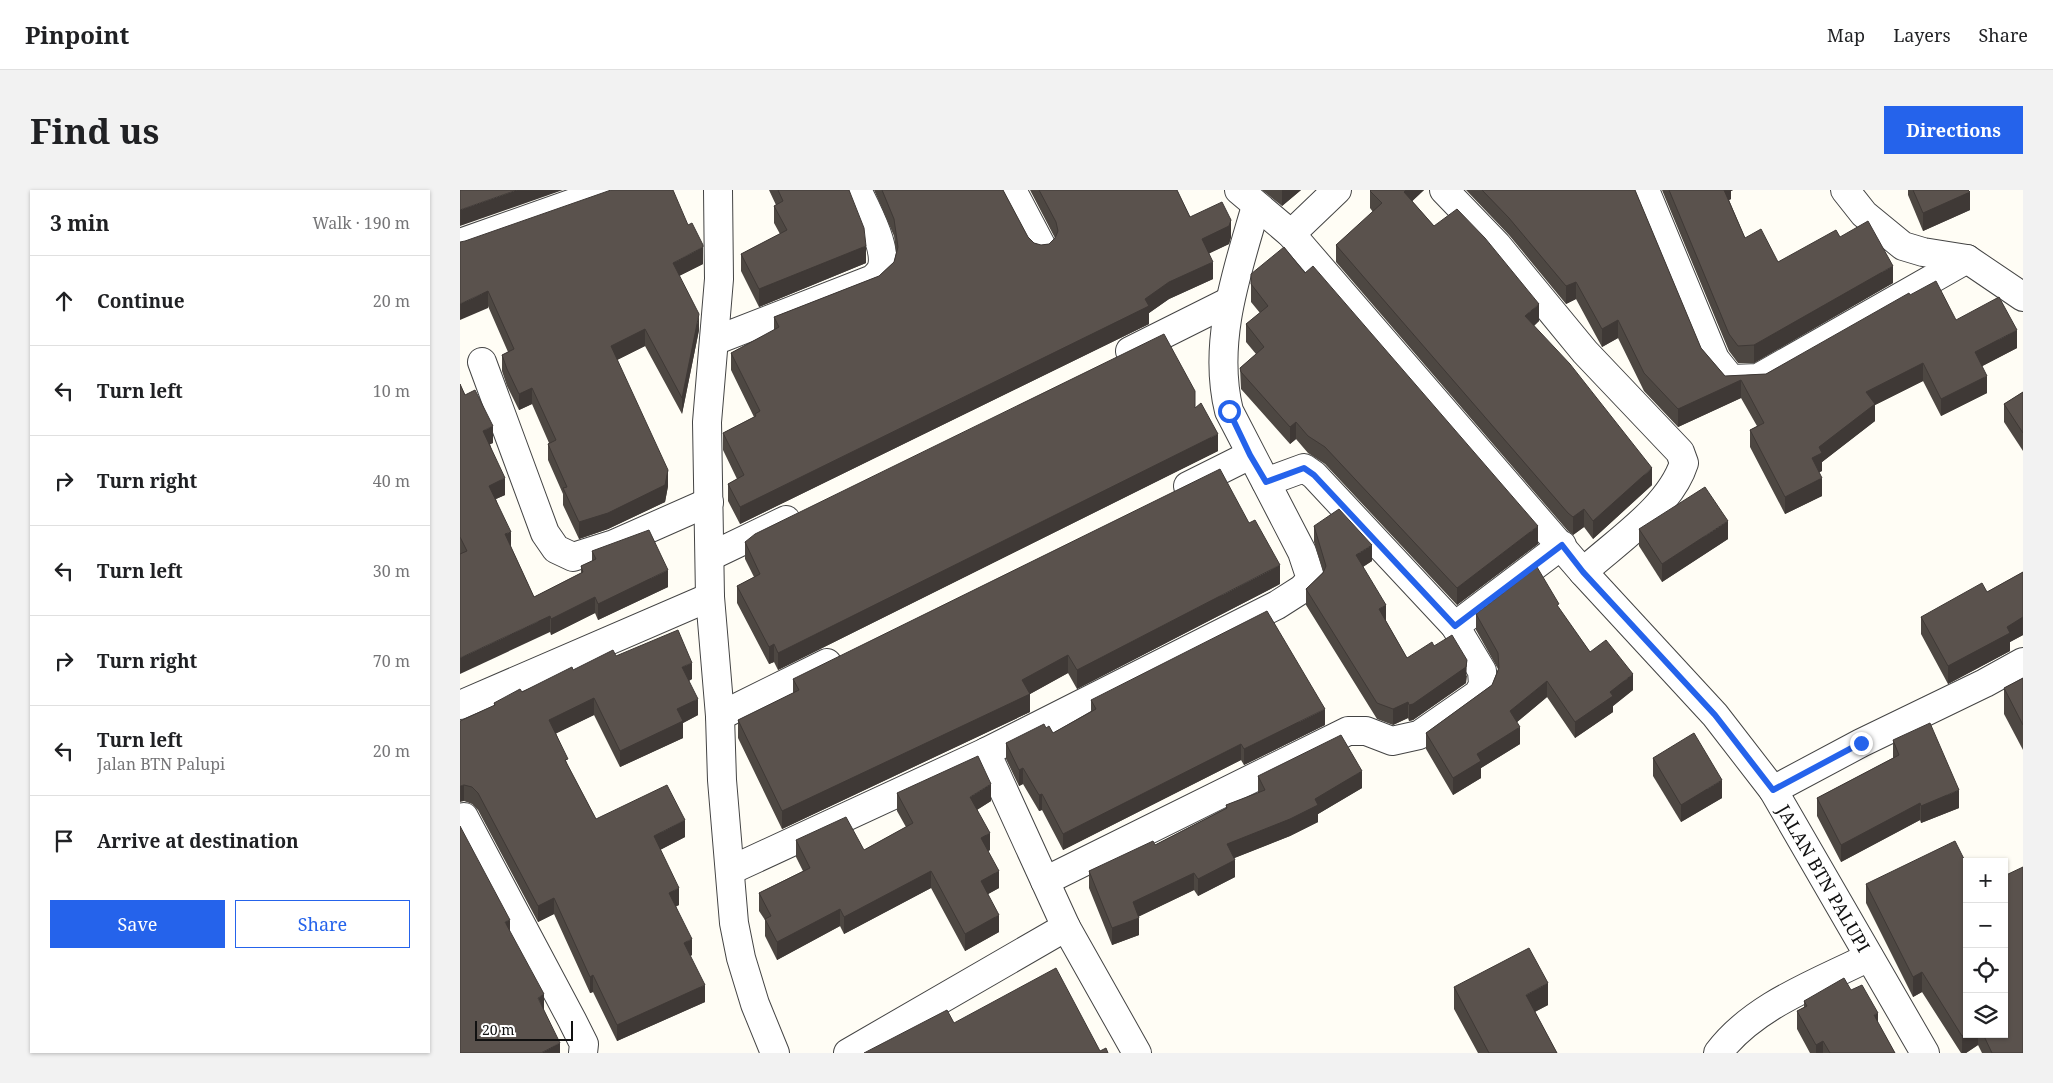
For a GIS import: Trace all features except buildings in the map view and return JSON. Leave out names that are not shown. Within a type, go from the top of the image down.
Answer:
[{"type":"street","points":[[460,243],[610,190]]},
{"type":"street","points":[[718,190],[719,279],[707,422],[711,556],[710,597],[720,716],[722,780],[734,923],[740,958],[755,1004],[775,1053]]},
{"type":"street","points":[[714,342],[873,279],[881,270],[881,248],[868,212],[857,190]]},
{"type":"street","points":[[1012,190],[1042,247]]},
{"type":"street","points":[[1291,234],[1337,190]]},
{"type":"street","points":[[1444,190],[1497,245],[1585,352],[1680,452],[1684,463],[1680,477],[1666,498],[1583,572]]},
{"type":"street","points":[[1645,190],[1715,359],[1731,379],[1758,378],[1966,259]]},
{"type":"street","points":[[1845,190],[1864,214],[1903,246],[1923,252],[1966,259],[2023,297]]},
{"type":"street","points":[[731,870],[986,752],[1268,610],[1302,589],[1311,579],[1302,552],[1250,455],[1229,411],[1223,387],[1228,302],[1248,198],[1291,234],[1562,545],[1583,572],[1715,715],[1773,790]]},
{"type":"street","points":[[1105,363],[1228,302]]},
{"type":"street","points":[[482,362],[545,533],[556,549],[574,557],[614,544],[709,502]]},
{"type":"street","points":[[1162,499],[1250,455]]},
{"type":"street","points":[[1045,881],[1348,730],[1366,731],[1392,741],[1419,735],[1478,694],[1483,685],[1482,671],[1455,626],[1314,475],[1304,468],[1266,482]]},
{"type":"street","points":[[711,556],[807,509]]},
{"type":"street","points":[[1455,626],[1562,545]]},
{"type":"street","points":[[460,705],[710,597]]},
{"type":"street","points":[[720,716],[853,651]]},
{"type":"street","name":"JALAN BTN PALUPI","points":[[1925,1053],[1773,790],[1861,743],[1986,683],[2023,662]]},
{"type":"street","points":[[986,752],[1066,927],[1137,1053]]},
{"type":"street","points":[[464,817],[572,1020],[584,1044],[583,1053]]},
{"type":"street","points":[[848,1053],[1066,927]]},
{"type":"street","points":[[1715,1050],[1774,1005],[1870,957]]},
{"type":"route","points":[[1229,411],[1250,455],[1266,482],[1290,471],[1304,468],[1314,475],[1455,626],[1562,545],[1583,572],[1715,715],[1773,790],[1861,743]]}]
